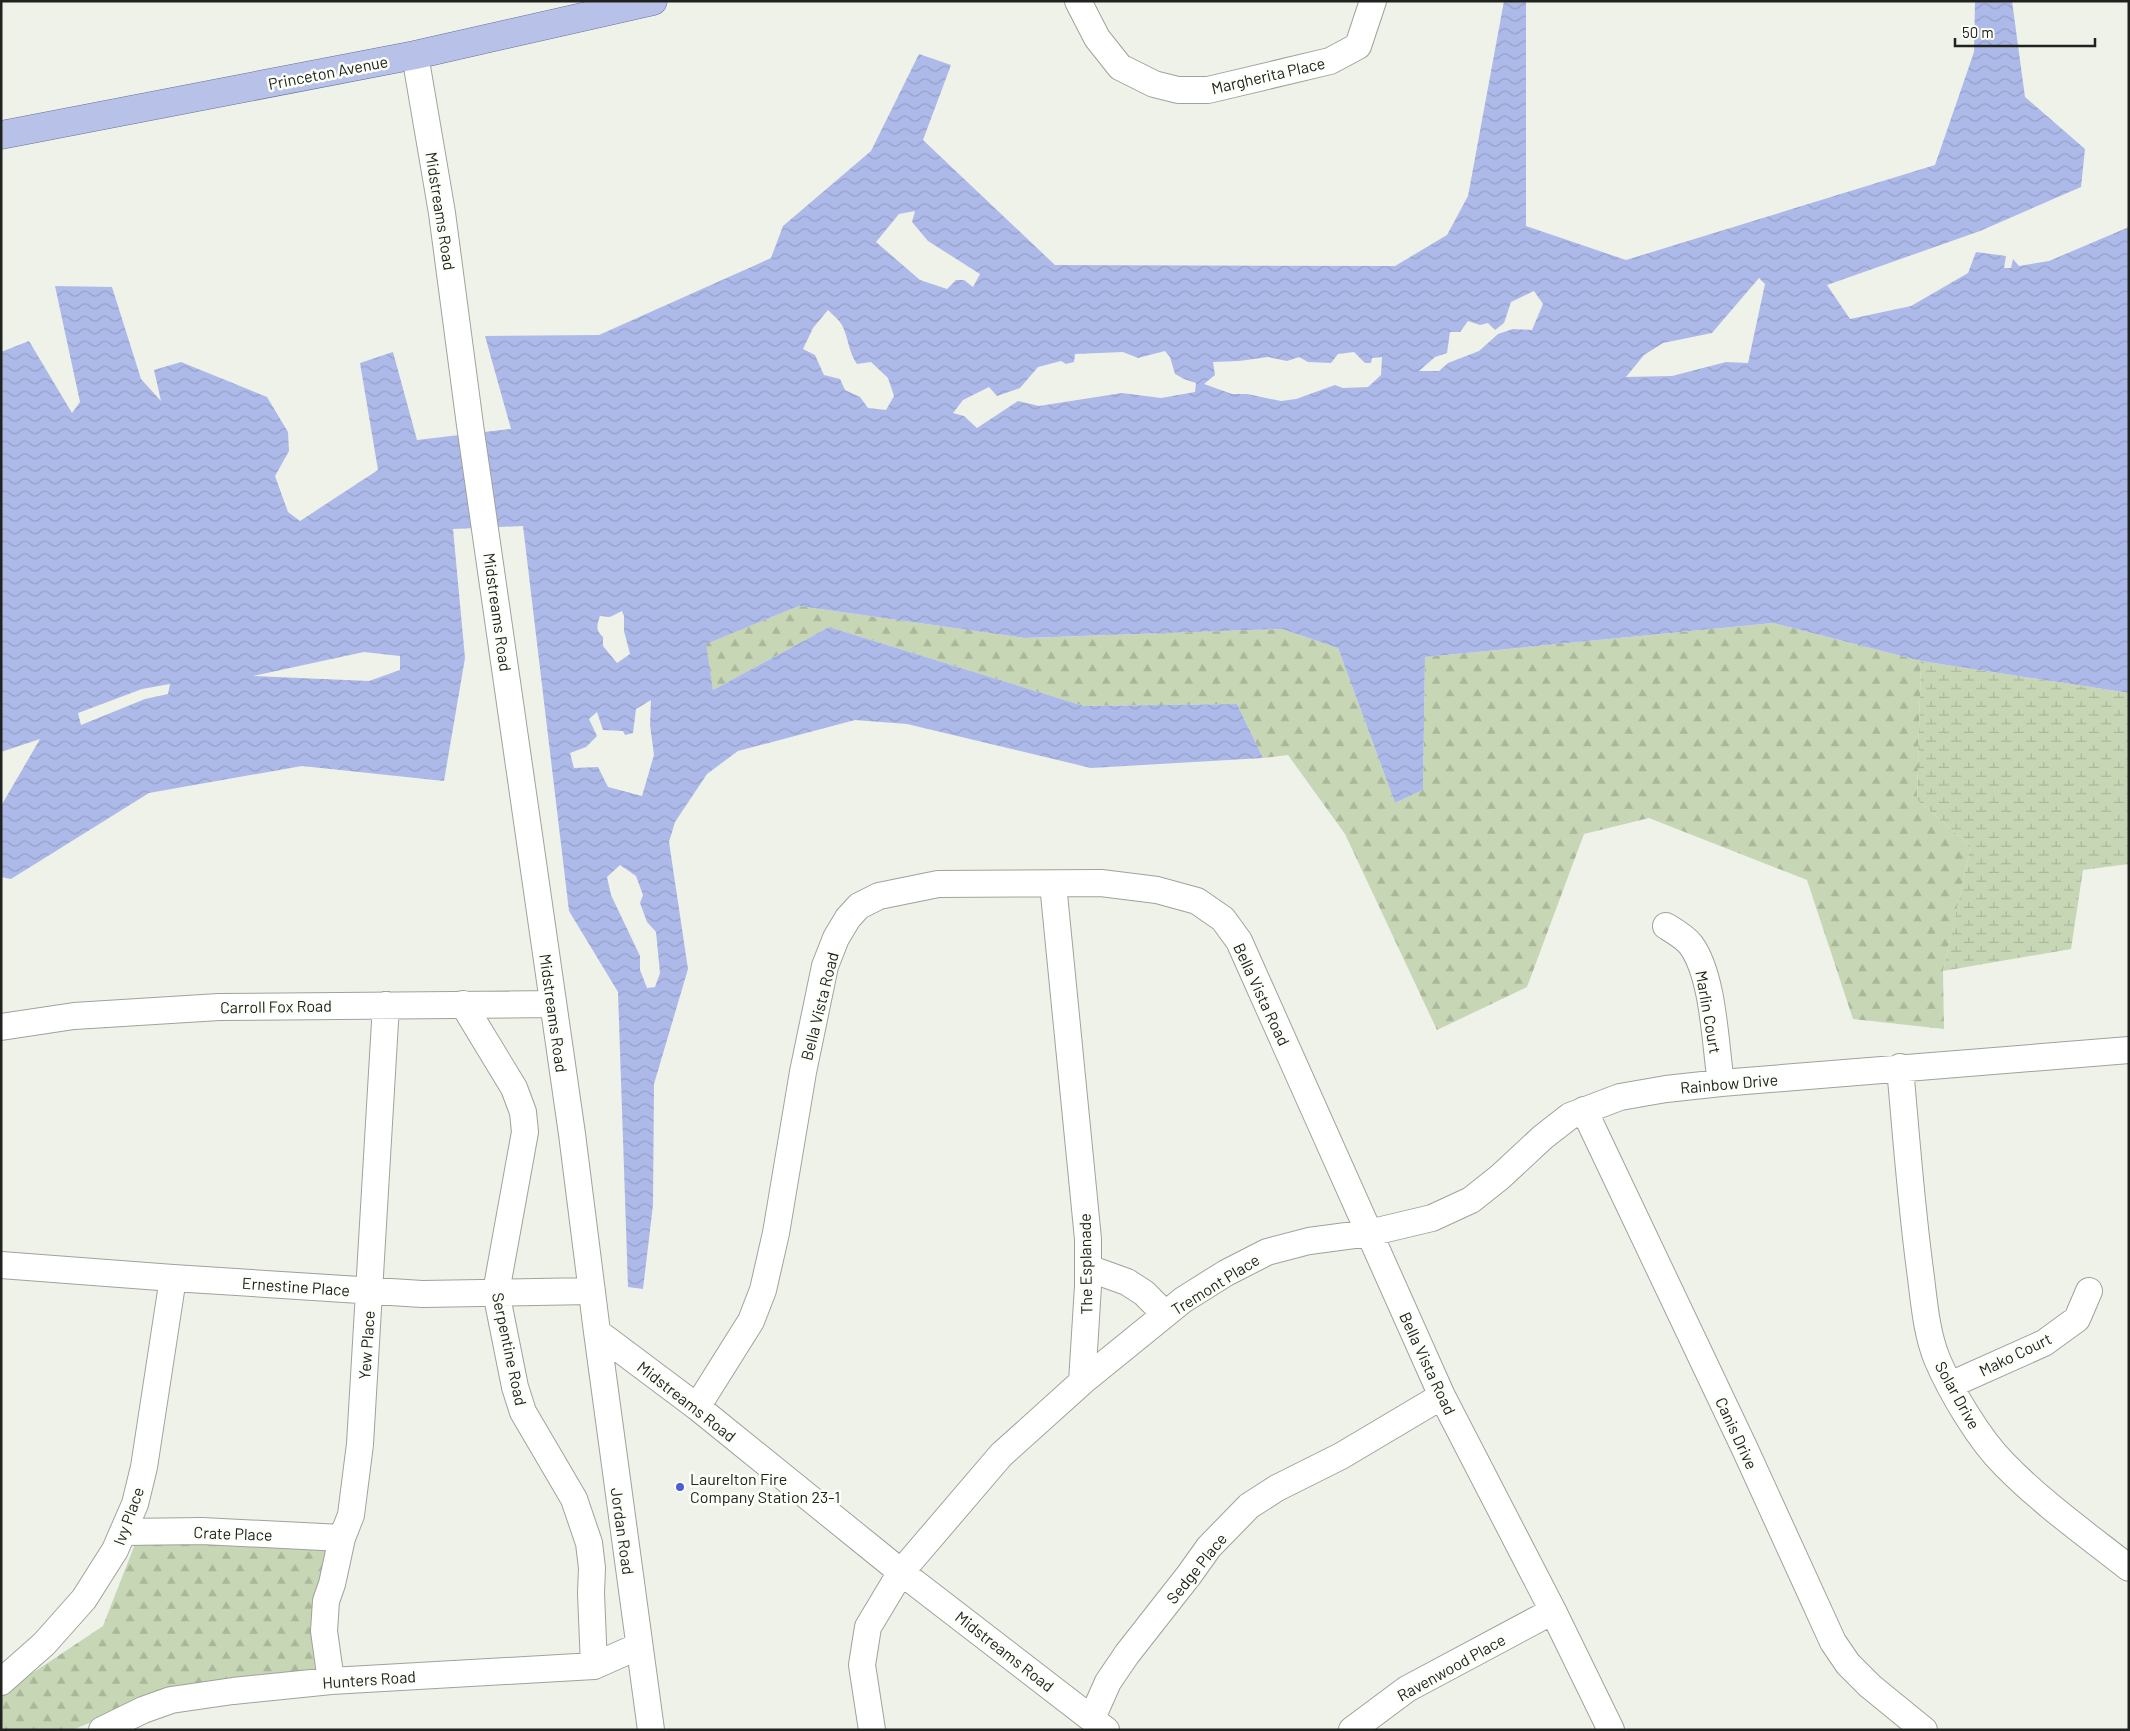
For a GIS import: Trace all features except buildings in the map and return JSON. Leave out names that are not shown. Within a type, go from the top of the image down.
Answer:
[{"type":"main road","name":"Princeton Avenue","points":[[1,135],[415,54],[653,1]]},
{"type":"street","name":"Margherita Place","points":[[1078,1],[1096,38],[1120,67],[1162,86],[1178,90],[1208,90],[1330,61],[1358,46],[1373,1]]},
{"type":"street","name":"Midstreams Road","points":[[415,54],[442,213],[470,425],[572,1134],[597,1332],[697,1407],[901,1572],[1099,1724]]},
{"type":"street","name":"Bella Vista Road","points":[[697,1407],[751,1321],[763,1290],[776,1233],[803,1072],[825,966],[836,938],[848,918],[859,906],[879,896],[938,884],[1101,883],[1157,890],[1197,901],[1223,919],[1239,941],[1442,1396],[1553,1611],[1611,1730]]},
{"type":"street","name":"The Esplanade","points":[[1053,884],[1088,1238],[1082,1382]]},
{"type":"street","name":"Marlin Court","points":[[1666,926],[1690,943],[1701,965],[1708,991],[1720,1083]]},
{"type":"street","name":"Serpentine Road","points":[[462,1004],[514,1088],[522,1112],[525,1132],[496,1292],[523,1412],[574,1500],[589,1542],[592,1568],[591,1593],[594,1666]]},
{"type":"street","name":"Carroll Fox Road","points":[[1,1027],[74,1016],[210,1007],[553,1004]]},
{"type":"street","name":"Yew Place","points":[[331,1681],[324,1619],[326,1601],[332,1584],[342,1538],[351,1515],[360,1444],[386,1005]]},
{"type":"street","name":"Rainbow Drive","points":[[1369,1233],[1432,1218],[1471,1200],[1570,1116],[1620,1097],[1666,1089],[1720,1083],[2129,1050]]},
{"type":"street","name":"Solar Drive","points":[[1900,1067],[1916,1241],[1927,1321],[1937,1358],[1950,1385],[1983,1438],[2003,1463],[2029,1488],[2129,1568]]},
{"type":"street","name":"Canis Drive","points":[[1584,1110],[1744,1447],[1833,1642],[1848,1664],[1870,1686],[1924,1730]]},
{"type":"street","name":"Tremont Place","points":[[1082,1382],[1183,1300],[1226,1272],[1268,1252],[1309,1241],[1369,1233]]},
{"type":"street","name":"Ernestine Place","points":[[1,1265],[422,1294],[592,1291]]},
{"type":"street","points":[[1088,1268],[1127,1282],[1144,1293],[1166,1314]]},
{"type":"street","name":"Ivy Place","points":[[1,1682],[44,1644],[84,1599],[115,1550],[135,1504],[144,1467],[173,1278]]},
{"type":"street","name":"Mako Court","points":[[1950,1385],[2044,1343],[2077,1320],[2090,1291]]},
{"type":"street","name":"Jordan Road","points":[[597,1332],[651,1730]]},
{"type":"street","points":[[872,1730],[862,1665],[868,1627],[901,1572],[1002,1455],[1082,1382]]},
{"type":"street","name":"Sedge Place","points":[[1099,1724],[1108,1682],[1127,1654],[1209,1547],[1249,1506],[1278,1488],[1341,1456],[1442,1396]]},
{"type":"street","name":"Crate Place","points":[[123,1532],[202,1531],[342,1538]]},
{"type":"street","name":"Ravenwood Place","points":[[1352,1730],[1407,1690],[1553,1611]]},
{"type":"street","name":"Hunters Road","points":[[102,1730],[142,1710],[171,1700],[233,1691],[331,1681],[594,1666],[639,1646]]},
{"type":"green space","points":[[799,606],[1025,638],[1282,629],[1338,648],[1395,803],[1423,790],[1425,657],[1773,623],[1921,661],[1917,800],[1971,846],[1943,971],[1944,1029],[1853,1019],[1807,880],[1649,818],[1584,834],[1527,987],[1437,1030],[1345,834],[1288,755],[1263,758],[1237,704],[1084,706],[829,627],[713,690],[705,644]]},
{"type":"green space","points":[[1921,661],[2129,693],[2129,864],[2083,870],[2071,949],[1943,971],[1971,846],[1917,800]]},
{"type":"green space","points":[[137,1539],[334,1547],[322,1673],[161,1694],[72,1730],[1,1730],[1,1694],[103,1626]]},
{"type":"water","points":[[1504,1],[1526,1],[1526,226],[1626,260],[1935,165],[1974,52],[1975,1],[2012,1],[2025,97],[2085,149],[2081,187],[1980,231],[1827,285],[1850,319],[1911,306],[1968,273],[1976,252],[2006,256],[2004,268],[2011,268],[2013,259],[2019,266],[2049,261],[2129,227],[2129,693],[1921,661],[1773,623],[1425,657],[1423,790],[1395,803],[1338,648],[1282,629],[1025,638],[799,606],[706,644],[713,690],[829,627],[1084,706],[1237,704],[1263,758],[1091,768],[907,724],[855,720],[738,751],[707,774],[675,822],[669,842],[688,969],[654,1084],[653,1205],[643,1289],[628,1287],[618,992],[569,911],[523,526],[453,529],[465,658],[444,781],[302,766],[149,793],[11,879],[1,877],[1,806],[40,739],[1,752],[1,352],[29,341],[72,413],[80,402],[55,286],[112,287],[141,379],[161,401],[154,370],[181,362],[267,397],[288,432],[289,451],[275,476],[288,512],[300,521],[378,470],[360,363],[393,352],[417,440],[511,429],[485,336],[599,335],[771,258],[783,226],[871,151],[919,54],[951,65],[923,140],[1055,265],[1395,266],[1447,235],[1468,196]],"holes":[[[915,211],[912,222],[928,241],[980,274],[973,287],[964,280],[956,280],[947,289],[920,280],[876,242],[899,214]],[[1759,278],[1765,284],[1748,363],[1726,362],[1672,376],[1626,377],[1644,355],[1663,343],[1712,333]],[[1534,291],[1543,304],[1532,330],[1513,329],[1498,334],[1479,351],[1448,363],[1439,371],[1419,371],[1435,357],[1447,353],[1450,332],[1460,332],[1468,321],[1480,325],[1488,323],[1495,330],[1504,323],[1511,302]],[[828,310],[842,325],[857,364],[871,362],[888,378],[894,396],[886,410],[868,408],[860,397],[845,390],[840,379],[824,375],[815,355],[803,349],[813,328]],[[1165,351],[1170,357],[1175,374],[1196,383],[1195,392],[1161,398],[1122,393],[1039,406],[1018,401],[977,428],[964,416],[953,413],[963,400],[989,387],[997,396],[1020,388],[1038,367],[1061,361],[1066,364],[1074,362],[1075,354],[1123,352],[1138,358]],[[1354,352],[1365,363],[1371,363],[1372,358],[1382,357],[1381,375],[1368,387],[1343,388],[1335,385],[1296,399],[1281,401],[1247,394],[1232,394],[1204,384],[1215,375],[1213,362],[1268,357],[1287,361],[1299,357],[1308,362],[1331,363],[1338,354]],[[622,611],[624,616],[624,631],[630,654],[617,663],[603,646],[603,637],[597,627],[600,616],[610,617]],[[364,652],[400,656],[400,670],[369,681],[253,676]],[[170,684],[168,694],[145,699],[81,725],[78,713],[142,689]],[[651,700],[650,725],[654,755],[642,796],[608,787],[598,767],[574,768],[570,753],[586,747],[597,736],[589,719],[597,712],[603,730],[623,731],[625,735],[633,733],[636,709]],[[620,865],[636,876],[643,895],[640,903],[647,922],[656,932],[660,973],[655,987],[647,988],[640,970],[640,956],[611,895],[607,877]]]},
{"type":"place","name":"Laurelton Fire Company Station 23-1","points":[[680,1487]]}]
